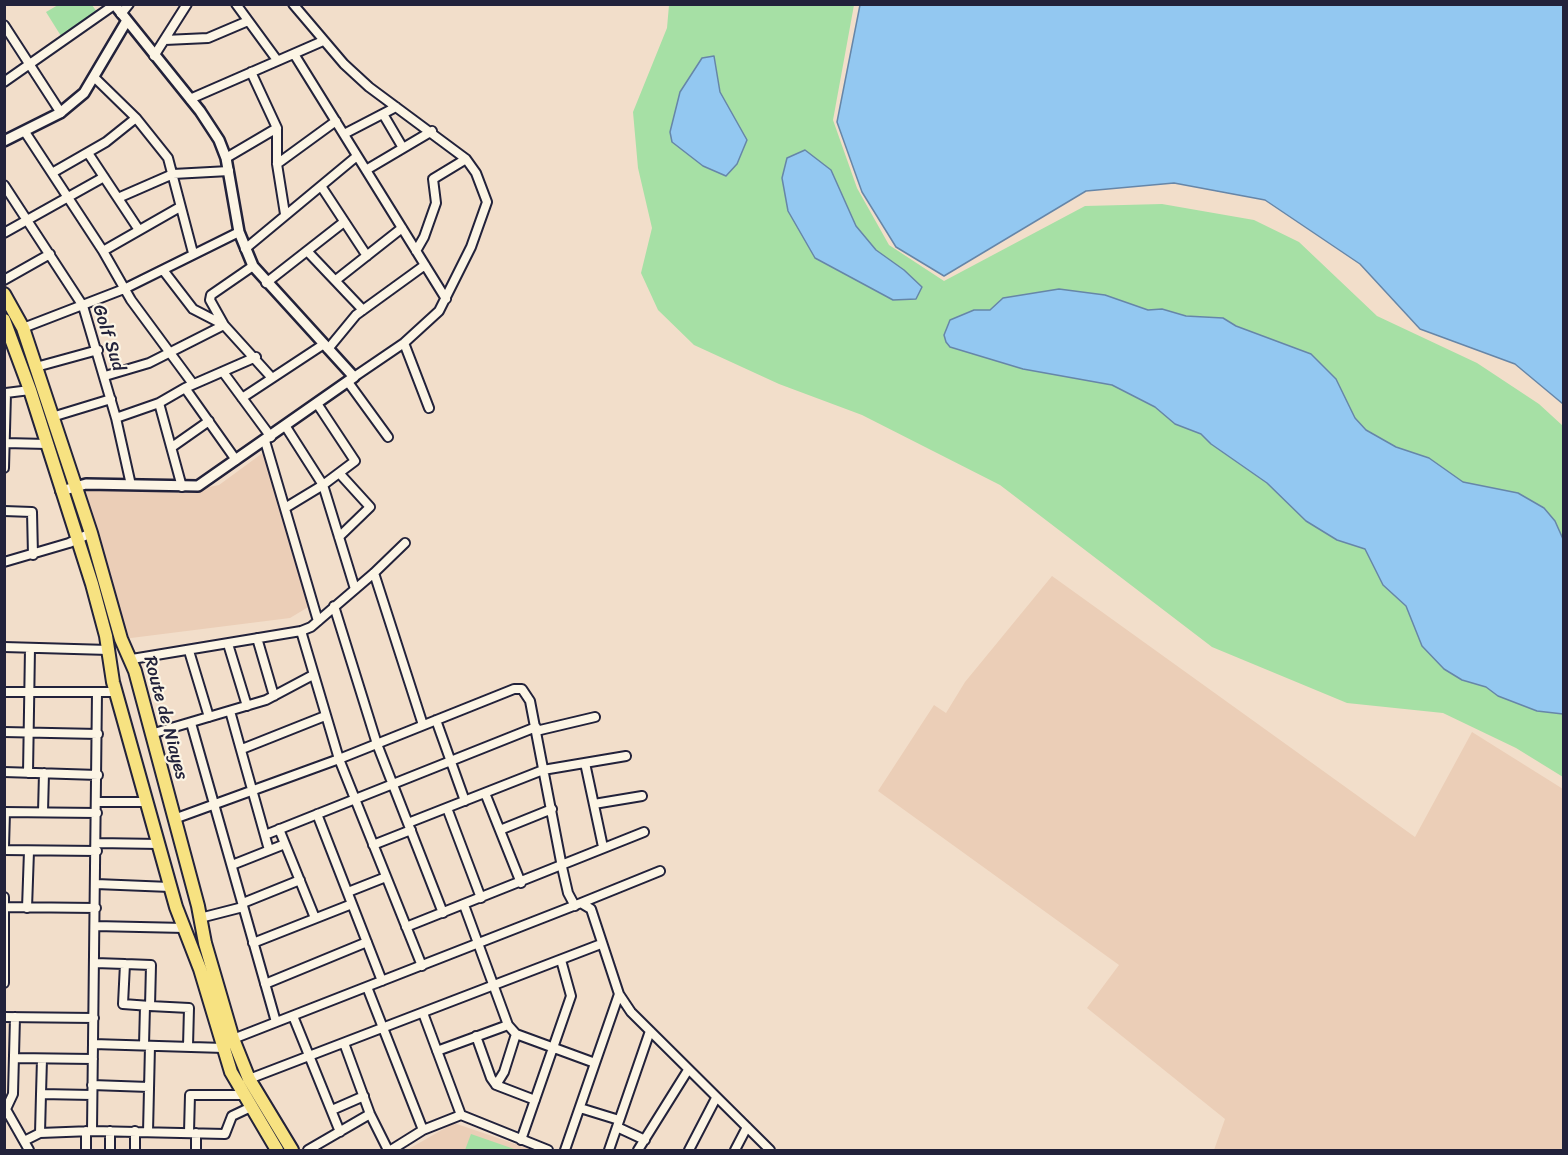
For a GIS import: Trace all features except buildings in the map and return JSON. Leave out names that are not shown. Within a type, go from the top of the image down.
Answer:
[{"type":"main road","name":"Route de Niayes","points":[[4,294],[23,328],[91,533],[121,639],[132,659],[200,918],[229,1043],[231,1072],[277,1150]]},
{"type":"main road","name":"Route de Niayes","points":[[4,320],[30,390],[92,584],[109,650],[116,692],[170,887],[229,1043],[292,1150]]},
{"type":"street","points":[[4,141],[61,112],[84,93],[95,78],[129,4]]},
{"type":"street","points":[[154,56],[187,4]]},
{"type":"street","points":[[61,491],[86,484],[198,486],[318,405],[404,343],[431,320],[446,299],[479,228],[487,202],[476,172],[466,159],[432,131],[369,87],[324,41],[293,4]]},
{"type":"street","points":[[4,82],[30,67],[114,5],[210,124],[226,158],[239,232],[252,267],[326,346],[388,437]]},
{"type":"street","points":[[238,5],[277,60]]},
{"type":"street","points":[[165,40],[208,38],[248,21]]},
{"type":"street","points":[[4,25],[61,112]]},
{"type":"street","points":[[190,99],[324,41]]},
{"type":"street","points":[[294,54],[446,299]]},
{"type":"street","points":[[251,72],[277,128],[278,164],[285,214]]},
{"type":"street","points":[[95,78],[136,118],[158,144],[173,174],[193,253]]},
{"type":"street","points":[[344,134],[396,107]]},
{"type":"street","points":[[383,114],[403,148]]},
{"type":"street","points":[[52,173],[88,153],[136,118]]},
{"type":"street","points":[[278,164],[336,121]]},
{"type":"street","points":[[226,158],[277,128]]},
{"type":"street","points":[[366,170],[432,131]]},
{"type":"street","points":[[25,132],[103,251],[124,289],[169,351],[208,421],[236,460]]},
{"type":"street","points":[[88,153],[139,230]]},
{"type":"street","points":[[244,249],[357,156]]},
{"type":"street","points":[[416,251],[424,237],[436,203],[433,179],[466,159]]},
{"type":"street","points":[[118,198],[173,174],[229,171]]},
{"type":"street","points":[[4,233],[104,177]]},
{"type":"street","name":"Golf Sud","points":[[4,184],[83,306],[117,418],[131,485]]},
{"type":"street","points":[[321,186],[367,256]]},
{"type":"street","points":[[103,251],[180,207]]},
{"type":"street","points":[[266,283],[344,222]]},
{"type":"street","points":[[336,280],[402,228]]},
{"type":"street","points":[[23,328],[124,289],[239,232]]},
{"type":"street","points":[[307,251],[363,310]]},
{"type":"street","points":[[4,280],[50,254]]},
{"type":"street","points":[[242,398],[326,346],[363,310],[425,265]]},
{"type":"street","points":[[252,267],[209,298],[224,325],[256,357],[272,378]]},
{"type":"street","points":[[163,270],[193,309],[224,325]]},
{"type":"street","points":[[105,376],[149,363],[224,325]]},
{"type":"street","points":[[404,343],[429,408]]},
{"type":"street","points":[[36,367],[98,350]]},
{"type":"street","points":[[117,418],[159,403],[189,386],[256,357]]},
{"type":"street","points":[[224,372],[268,439],[285,508],[318,621]]},
{"type":"street","points":[[4,468],[5,408],[8,391],[30,390]]},
{"type":"street","points":[[52,417],[111,399]]},
{"type":"street","points":[[159,403],[182,487]]},
{"type":"street","points":[[285,508],[324,485],[355,461],[318,405]]},
{"type":"street","points":[[172,447],[208,421]]},
{"type":"street","points":[[286,427],[324,485],[355,589]]},
{"type":"street","points":[[5,443],[47,444]]},
{"type":"street","points":[[339,537],[370,509],[370,505],[340,474]]},
{"type":"street","points":[[4,511],[32,512],[33,555]]},
{"type":"street","points":[[4,562],[33,555],[91,533]]},
{"type":"street","points":[[132,659],[301,631],[318,621],[405,543]]},
{"type":"street","points":[[374,573],[423,725]]},
{"type":"street","points":[[334,606],[377,744],[443,913]]},
{"type":"street","points":[[301,631],[339,759],[422,966]]},
{"type":"street","points":[[257,638],[274,696]]},
{"type":"street","points":[[228,644],[247,706]]},
{"type":"street","points":[[4,647],[109,650]]},
{"type":"street","points":[[28,773],[30,648]]},
{"type":"street","points":[[189,651],[209,717]]},
{"type":"street","points":[[151,734],[247,706],[274,696],[313,675]]},
{"type":"street","points":[[174,819],[339,759],[519,688],[528,694],[568,892],[578,904],[591,909],[619,994],[650,1031],[770,1150]]},
{"type":"street","points":[[4,692],[116,692]]},
{"type":"street","points":[[86,1150],[92,1095],[94,1018],[97,692]]},
{"type":"street","points":[[231,711],[269,850]]},
{"type":"street","points":[[242,749],[325,716]]},
{"type":"street","points":[[265,835],[536,729],[595,717]]},
{"type":"street","points":[[436,720],[465,801]]},
{"type":"street","points":[[191,723],[276,1022]]},
{"type":"street","points":[[4,732],[98,734]]},
{"type":"street","points":[[374,845],[447,808],[543,770],[626,756]]},
{"type":"street","points":[[585,763],[603,847]]},
{"type":"street","points":[[4,772],[98,776]]},
{"type":"street","points":[[43,812],[44,773]]},
{"type":"street","points":[[485,793],[521,883]]},
{"type":"street","points":[[594,804],[642,796]]},
{"type":"street","points":[[97,802],[148,802]]},
{"type":"street","points":[[447,808],[481,898]]},
{"type":"street","points":[[500,830],[552,809]]},
{"type":"street","points":[[97,813],[5,812],[4,849],[29,850],[159,844]]},
{"type":"street","points":[[317,814],[382,981]]},
{"type":"street","points":[[279,829],[315,918]]},
{"type":"street","points":[[406,927],[562,867],[603,847],[644,832]]},
{"type":"street","points":[[232,865],[285,844]]},
{"type":"street","points":[[27,908],[29,850]]},
{"type":"street","points":[[93,1044],[188,1046],[229,1043],[276,1022],[660,871]]},
{"type":"street","points":[[348,892],[386,877]]},
{"type":"street","points":[[200,918],[243,905],[300,880]]},
{"type":"street","points":[[96,884],[170,887]]},
{"type":"street","points":[[4,897],[6,907],[4,982]]},
{"type":"street","points":[[254,943],[352,904]]},
{"type":"street","points":[[464,905],[508,1025],[516,1034],[595,1063]]},
{"type":"street","points":[[6,907],[96,908]]},
{"type":"street","points":[[95,926],[185,928]]},
{"type":"street","points":[[265,984],[367,942]]},
{"type":"street","points":[[249,1079],[601,945]]},
{"type":"street","points":[[521,1140],[571,993],[561,960]]},
{"type":"street","points":[[95,963],[151,965],[147,1046],[148,1132]]},
{"type":"street","points":[[124,964],[123,1004],[189,1008],[188,1046]]},
{"type":"street","points":[[367,987],[423,1130]]},
{"type":"street","points":[[565,1150],[619,994]]},
{"type":"street","points":[[423,1012],[461,1115]]},
{"type":"street","points":[[293,1016],[340,1132]]},
{"type":"street","points":[[4,1017],[94,1018]]},
{"type":"street","points":[[15,1017],[13,1094],[5,1107],[29,1150]]},
{"type":"street","points":[[437,1051],[508,1025]]},
{"type":"street","points":[[609,1150],[650,1031]]},
{"type":"street","points":[[496,1085],[504,1072],[516,1034]]},
{"type":"street","points":[[476,1036],[491,1078],[496,1085],[535,1100]]},
{"type":"street","points":[[344,1043],[370,1114],[390,1150],[423,1130],[461,1115],[548,1150]]},
{"type":"street","points":[[14,1059],[93,1059]]},
{"type":"street","points":[[40,1133],[42,1059]]},
{"type":"street","points":[[638,1150],[688,1070]]},
{"type":"street","points":[[92,1085],[149,1087]]},
{"type":"street","points":[[41,1094],[92,1095]]},
{"type":"street","points":[[196,1150],[192,1133],[190,1095],[243,1095]]},
{"type":"street","points":[[332,1110],[364,1096]]},
{"type":"street","points":[[689,1150],[716,1098]]},
{"type":"street","points":[[24,1141],[40,1133],[89,1131],[225,1134],[232,1116],[251,1107]]},
{"type":"street","points":[[580,1108],[618,1124],[645,1140]]},
{"type":"street","points":[[308,1150],[370,1114]]},
{"type":"street","points":[[735,1150],[747,1127]]},
{"type":"street","points":[[110,1131],[110,1150]]},
{"type":"street","points":[[135,1131],[135,1150]]},
{"type":"shaded area","points":[[264,452],[310,606],[290,618],[123,639],[82,487],[180,493],[219,485]]},
{"type":"shaded area","points":[[1052,576],[1415,837],[1472,732],[1563,789],[1563,1150],[1214,1150],[1225,1119],[1087,1008],[1119,965],[878,791],[934,705],[946,713],[965,682]]},
{"type":"shaded area","points":[[454,1123],[533,1150],[407,1150]]},
{"type":"green space","points":[[58,5],[92,5],[97,12],[61,36],[46,12]]},
{"type":"green space","points":[[669,5],[854,5],[833,120],[857,188],[889,245],[944,281],[1085,206],[1162,204],[1254,220],[1299,242],[1377,316],[1477,363],[1539,404],[1563,426],[1563,777],[1516,748],[1443,713],[1347,703],[1212,647],[1000,485],[862,415],[779,384],[694,345],[658,310],[641,273],[652,228],[638,168],[633,112],[667,28]]},
{"type":"green space","points":[[471,1134],[517,1150],[465,1150]]},
{"type":"water","points":[[860,5],[1563,5],[1563,404],[1515,364],[1420,329],[1360,264],[1265,200],[1174,183],[1086,191],[944,276],[896,247],[862,192],[837,122]]},
{"type":"water","points":[[714,56],[720,92],[747,140],[737,164],[726,176],[703,166],[672,142],[670,132],[680,92],[702,58]]},
{"type":"water","points":[[805,150],[831,170],[856,226],[876,250],[904,270],[922,287],[916,299],[893,300],[815,258],[788,211],[782,178],[787,158]]},
{"type":"water","points":[[1059,289],[1105,295],[1148,310],[1162,309],[1186,316],[1223,318],[1236,326],[1311,354],[1336,379],[1355,418],[1366,430],[1396,447],[1429,458],[1463,482],[1518,493],[1544,508],[1555,521],[1563,539],[1563,714],[1537,711],[1498,696],[1486,687],[1462,680],[1444,669],[1422,646],[1406,606],[1383,585],[1365,549],[1337,540],[1306,521],[1267,483],[1211,444],[1201,434],[1175,424],[1155,407],[1112,385],[1023,369],[950,347],[946,342],[944,335],[950,320],[974,310],[990,310],[1003,298]]}]
